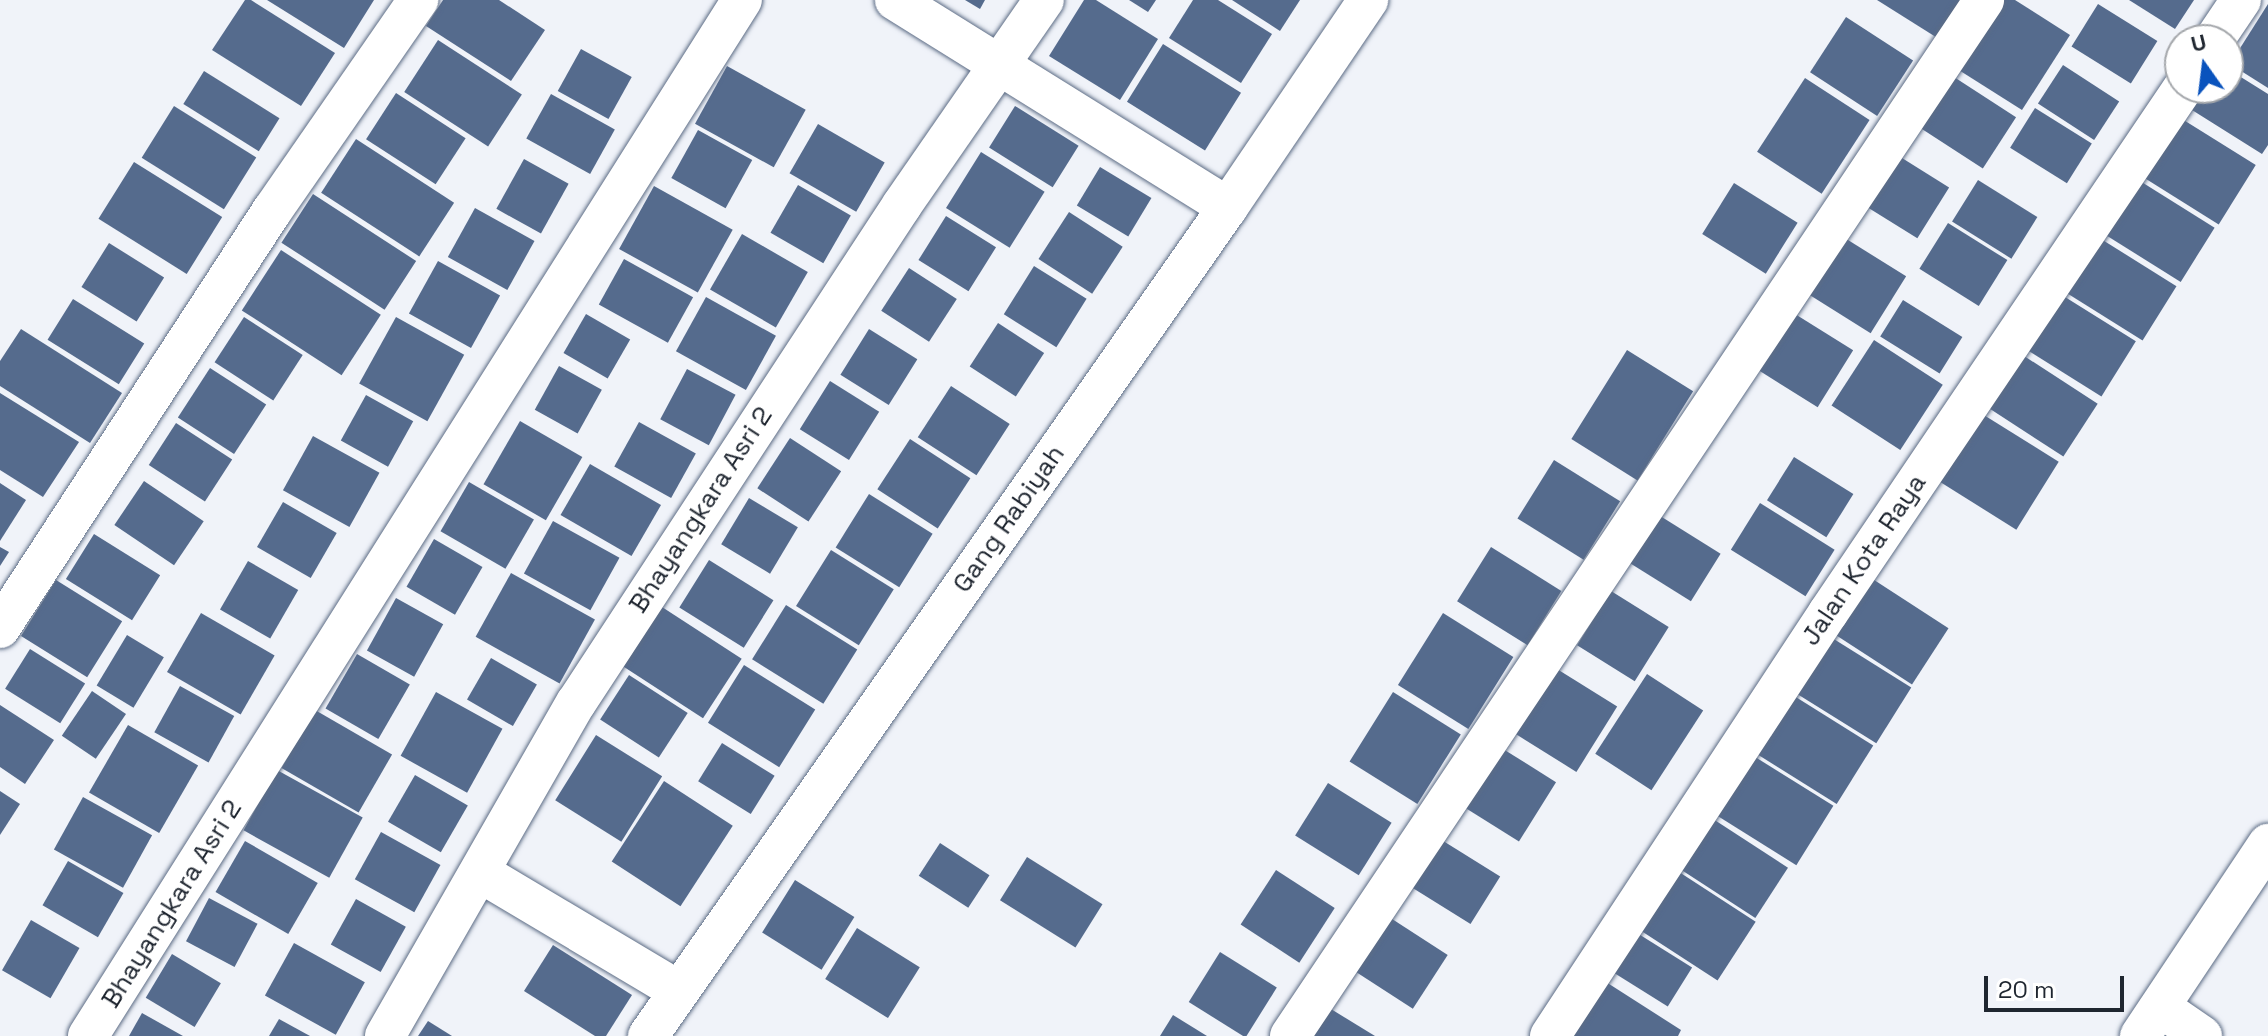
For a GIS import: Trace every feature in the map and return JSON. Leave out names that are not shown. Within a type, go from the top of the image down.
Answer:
[{"type":"street","points":[[0,628],[272,211],[418,0]]},
{"type":"street","name":"Bhayangkara Asri 2","points":[[88,1036],[742,0]]},
{"type":"street","points":[[895,0],[1001,63],[1228,207]]},
{"type":"street","name":"Bhayangkara Asri 2","points":[[385,1036],[576,703],[703,504],[902,205],[1044,0]]},
{"type":"street","name":"Gang Rabiyah","points":[[648,1036],[677,990],[1228,207],[1368,0]]},
{"type":"street","points":[[1290,1036],[1984,0]]},
{"type":"street","points":[[2225,24],[2241,0]]},
{"type":"street","name":"Jalan Kota Raya","points":[[1550,1036],[1837,599],[2172,104]]},
{"type":"street","points":[[2202,1036],[2150,1021],[2268,844]]},
{"type":"street","points":[[481,873],[677,990]]},
{"type":"building","points":[[245,0],[251,0],[335,53],[301,106],[212,50]]},
{"type":"building","points":[[267,0],[374,0],[344,48]]},
{"type":"building","points":[[443,0],[499,0],[545,30],[511,81],[426,26]]},
{"type":"building","points":[[965,0],[985,0],[980,9]]},
{"type":"building","points":[[1084,0],[1096,0],[1158,39],[1120,100],[1049,56]]},
{"type":"building","points":[[1129,0],[1156,0],[1148,12]]},
{"type":"building","points":[[1193,0],[1218,0],[1272,34],[1241,83],[1169,38]]},
{"type":"building","points":[[1232,0],[1300,0],[1280,31]]},
{"type":"building","points":[[1877,0],[1964,0],[1939,39]]},
{"type":"building","points":[[1997,0],[2015,0],[2070,35],[2022,110],[1954,67]]},
{"type":"building","points":[[2129,0],[2194,0],[2178,24],[2167,24]]},
{"type":"building","points":[[2098,4],[2157,41],[2131,83],[2072,46]]},
{"type":"building","points":[[2268,4],[2268,88],[2244,73],[2244,42]]},
{"type":"building","points":[[1846,17],[1913,61],[1877,116],[1810,72]]},
{"type":"building","points":[[438,40],[522,94],[488,146],[404,92]]},
{"type":"building","points":[[1163,44],[1241,93],[1205,150],[1127,102]]},
{"type":"building","points":[[581,49],[632,77],[608,119],[558,91]]},
{"type":"building","points":[[2063,65],[2119,101],[2094,140],[2038,104]]},
{"type":"building","points":[[727,66],[806,110],[774,167],[695,124]]},
{"type":"building","points":[[204,71],[279,118],[259,151],[183,104]]},
{"type":"building","points":[[1954,77],[2016,117],[1983,168],[1921,128]]},
{"type":"building","points":[[1805,78],[1870,120],[1822,194],[1757,152]]},
{"type":"building","points":[[2244,79],[2268,94],[2268,145],[2262,154],[2192,110],[2196,104],[2244,104]]},
{"type":"building","points":[[396,93],[466,138],[436,184],[366,139]]},
{"type":"building","points":[[551,94],[615,129],[590,174],[526,139]]},
{"type":"building","points":[[174,106],[256,157],[224,209],[142,158]]},
{"type":"building","points":[[1015,106],[1079,146],[1053,187],[989,148]]},
{"type":"building","points":[[2035,108],[2092,144],[2067,183],[2010,148]]},
{"type":"building","points":[[2182,119],[2256,165],[2219,224],[2145,178]]},
{"type":"building","points":[[818,124],[885,162],[856,212],[790,173]]},
{"type":"building","points":[[698,130],[752,160],[726,208],[671,178]]},
{"type":"building","points":[[356,139],[454,203],[419,256],[321,193]]},
{"type":"building","points":[[981,152],[1045,192],[1010,248],[946,208]]},
{"type":"building","points":[[1894,153],[1949,187],[1917,238],[1862,204]]},
{"type":"building","points":[[524,159],[569,184],[541,234],[496,209]]},
{"type":"building","points":[[134,162],[222,217],[187,274],[98,219]]},
{"type":"building","points":[[1100,167],[1151,198],[1128,236],[1077,206]]},
{"type":"building","points":[[1978,180],[2037,217],[2011,259],[1952,222]]},
{"type":"building","points":[[2140,181],[2215,228],[2181,282],[2106,235]]},
{"type":"building","points":[[1734,183],[1798,223],[1766,274],[1702,234]]},
{"type":"building","points":[[798,185],[851,216],[823,263],[770,233]]},
{"type":"building","points":[[654,186],[733,230],[698,293],[619,249]]},
{"type":"building","points":[[313,194],[416,261],[385,310],[281,243]]},
{"type":"building","points":[[475,208],[534,241],[507,290],[448,257]]},
{"type":"building","points":[[1069,212],[1123,247],[1092,294],[1039,259]]},
{"type":"building","points":[[946,216],[996,247],[968,291],[918,260]]},
{"type":"building","points":[[1948,223],[2007,260],[1979,306],[1919,269]]},
{"type":"building","points":[[742,234],[808,272],[776,327],[710,289]]},
{"type":"building","points":[[1840,235],[1906,276],[1871,333],[1804,292]]},
{"type":"building","points":[[2101,239],[2176,286],[2143,340],[2067,293]]},
{"type":"building","points":[[109,243],[164,277],[137,322],[81,287]]},
{"type":"building","points":[[281,250],[381,315],[342,375],[242,310]]},
{"type":"building","points":[[624,259],[693,297],[668,343],[599,304]]},
{"type":"building","points":[[438,261],[500,295],[471,348],[409,313]]},
{"type":"building","points":[[1034,266],[1087,299],[1056,347],[1004,314]]},
{"type":"building","points":[[909,268],[957,299],[929,342],[881,311]]},
{"type":"building","points":[[2057,292],[2136,341],[2101,396],[2023,347]]},
{"type":"building","points":[[706,297],[776,336],[746,390],[676,351]]},
{"type":"building","points":[[73,299],[144,344],[119,384],[48,340]]},
{"type":"building","points":[[1903,300],[1962,337],[1940,374],[1880,336]]},
{"type":"building","points":[[1787,309],[1853,350],[1818,407],[1751,366]]},
{"type":"building","points":[[586,314],[630,340],[608,378],[564,353]]},
{"type":"building","points":[[244,317],[303,355],[273,400],[215,362]]},
{"type":"building","points":[[396,317],[464,355],[427,421],[359,383]]},
{"type":"building","points":[[998,323],[1044,353],[1016,397],[970,367]]},
{"type":"building","points":[[21,329],[122,393],[90,443],[0,386],[0,361]]},
{"type":"building","points":[[869,329],[917,359],[889,405],[840,375]]},
{"type":"building","points":[[1874,340],[1943,385],[1900,450],[1832,405]]},
{"type":"building","points":[[1627,350],[1693,391],[1638,480],[1571,439]]},
{"type":"building","points":[[2018,352],[2098,404],[2063,457],[1984,405]]},
{"type":"building","points":[[559,366],[602,390],[578,433],[535,410]]},
{"type":"building","points":[[210,368],[266,404],[234,454],[178,417]]},
{"type":"building","points":[[687,369],[736,395],[709,445],[660,419]]},
{"type":"building","points":[[830,381],[879,412],[849,460],[800,429]]},
{"type":"building","points":[[951,386],[1010,424],[976,475],[918,437]]},
{"type":"building","points":[[0,393],[79,442],[43,497],[0,470]]},
{"type":"building","points":[[366,395],[413,421],[388,467],[341,440]]},
{"type":"building","points":[[1979,412],[2059,462],[2016,530],[1937,480]]},
{"type":"building","points":[[520,421],[582,457],[546,520],[484,484]]},
{"type":"building","points":[[639,422],[696,454],[671,498],[614,467]]},
{"type":"building","points":[[176,423],[232,459],[205,501],[149,465]]},
{"type":"building","points":[[313,436],[379,473],[349,527],[283,490]]},
{"type":"building","points":[[790,438],[841,471],[808,522],[757,488]]},
{"type":"building","points":[[910,439],[970,478],[938,529],[877,489]]},
{"type":"building","points":[[1794,457],[1853,494],[1826,537],[1767,500]]},
{"type":"building","points":[[1554,460],[1620,501],[1584,560],[1517,519]]},
{"type":"building","points":[[590,464],[661,505],[632,556],[560,515]]},
{"type":"building","points":[[144,481],[204,521],[174,565],[114,525]]},
{"type":"building","points":[[469,482],[534,520],[505,569],[440,531]]},
{"type":"building","points":[[0,483],[26,500],[0,541]]},
{"type":"building","points":[[869,494],[933,534],[899,587],[836,547]]},
{"type":"building","points":[[749,498],[798,527],[770,574],[721,544]]},
{"type":"building","points":[[283,502],[337,533],[311,578],[257,547]]},
{"type":"building","points":[[1760,503],[1835,550],[1805,596],[1731,550]]},
{"type":"building","points":[[1657,514],[1721,554],[1691,601],[1627,561]]},
{"type":"building","points":[[553,521],[619,558],[590,610],[524,573]]},
{"type":"building","points":[[94,534],[160,575],[132,620],[66,579]]},
{"type":"building","points":[[434,539],[482,567],[455,615],[406,587]]},
{"type":"building","points":[[0,547],[9,552],[0,566]]},
{"type":"building","points":[[1491,547],[1561,591],[1527,645],[1457,601]]},
{"type":"building","points":[[831,550],[894,589],[859,645],[796,606]]},
{"type":"building","points":[[709,560],[773,600],[744,648],[679,607]]},
{"type":"building","points":[[248,561],[298,590],[270,638],[220,609]]},
{"type":"building","points":[[511,573],[595,620],[560,683],[476,637]]},
{"type":"building","points":[[1868,576],[1949,628],[1912,684],[1832,632]]},
{"type":"building","points":[[56,580],[122,621],[87,677],[21,636]]},
{"type":"building","points":[[1611,591],[1669,627],[1635,681],[1577,645]]},
{"type":"building","points":[[396,598],[443,624],[414,677],[367,650]]},
{"type":"building","points":[[786,605],[857,650],[823,704],[752,659]]},
{"type":"building","points":[[662,607],[742,659],[703,718],[623,667]]},
{"type":"building","points":[[201,613],[275,656],[241,714],[167,672]]},
{"type":"building","points":[[1443,613],[1513,657],[1468,729],[1398,685]]},
{"type":"building","points":[[127,635],[164,657],[133,708],[97,686]]},
{"type":"building","points":[[1829,636],[1911,687],[1876,743],[1794,692]]},
{"type":"building","points":[[30,649],[85,683],[60,723],[5,689]]},
{"type":"building","points":[[357,654],[410,684],[378,739],[326,709]]},
{"type":"building","points":[[491,658],[537,684],[513,726],[467,700]]},
{"type":"building","points":[[744,665],[815,710],[779,767],[708,723]]},
{"type":"building","points":[[1557,669],[1617,707],[1576,772],[1516,734]]},
{"type":"building","points":[[1647,674],[1703,710],[1651,790],[1595,754]]},
{"type":"building","points":[[629,675],[688,713],[659,758],[600,719]]},
{"type":"building","points":[[180,686],[234,716],[209,762],[154,732]]},
{"type":"building","points":[[92,691],[126,714],[96,759],[62,736]]},
{"type":"building","points":[[436,692],[502,729],[467,793],[401,756]]},
{"type":"building","points":[[1393,692],[1461,734],[1417,804],[1350,762]]},
{"type":"building","points":[[1791,694],[1873,745],[1837,804],[1754,753]]},
{"type":"building","points":[[0,705],[54,740],[25,784],[0,767]]},
{"type":"building","points":[[315,710],[392,754],[359,813],[282,768]]},
{"type":"building","points":[[128,725],[198,766],[159,833],[89,793]]},
{"type":"building","points":[[596,735],[662,776],[621,842],[555,800]]},
{"type":"building","points":[[722,743],[775,776],[751,814],[698,781]]},
{"type":"building","points":[[1495,744],[1556,782],[1519,842],[1458,803]]},
{"type":"building","points":[[1752,755],[1833,806],[1796,865],[1715,814]]},
{"type":"building","points":[[277,770],[363,818],[329,878],[244,830]]},
{"type":"building","points":[[415,775],[468,806],[441,852],[388,822]]},
{"type":"building","points":[[664,781],[733,826],[680,906],[612,862]]},
{"type":"building","points":[[1328,783],[1392,823],[1359,875],[1295,836]]},
{"type":"building","points":[[0,791],[20,804],[0,835]]},
{"type":"building","points":[[83,797],[152,835],[123,888],[54,849]]},
{"type":"building","points":[[1710,817],[1788,868],[1755,918],[1677,867]]},
{"type":"building","points":[[381,832],[440,865],[414,912],[355,879]]},
{"type":"building","points":[[1440,839],[1500,877],[1471,924],[1410,886]]},
{"type":"building","points":[[245,841],[318,883],[288,934],[216,892]]},
{"type":"building","points":[[940,843],[989,875],[968,908],[919,876]]},
{"type":"building","points":[[1027,857],[1102,904],[1075,947],[1000,900]]},
{"type":"building","points":[[68,861],[123,893],[98,937],[42,905]]},
{"type":"building","points":[[1276,870],[1335,908],[1299,963],[1241,925]]},
{"type":"building","points":[[1676,870],[1756,922],[1718,980],[1638,929]]},
{"type":"building","points":[[795,880],[854,917],[822,970],[762,933]]},
{"type":"building","points":[[209,898],[258,924],[235,967],[186,941]]},
{"type":"building","points":[[356,899],[406,927],[381,972],[331,944]]},
{"type":"building","points":[[1389,917],[1448,955],[1413,1009],[1354,971]]},
{"type":"building","points":[[31,920],[79,948],[50,998],[2,970]]},
{"type":"building","points":[[857,928],[920,967],[888,1018],[825,979]]},
{"type":"building","points":[[1637,933],[1692,967],[1668,1006],[1613,972]]},
{"type":"building","points":[[294,943],[365,982],[336,1035],[265,995]]},
{"type":"building","points":[[553,945],[632,995],[606,1036],[595,1036],[524,991]]},
{"type":"building","points":[[1220,952],[1277,988],[1247,1036],[1189,1002]]},
{"type":"building","points":[[172,954],[221,983],[195,1027],[146,998]]},
{"type":"building","points":[[1606,982],[1681,1030],[1678,1036],[1571,1036]]},
{"type":"building","points":[[1326,1006],[1375,1036],[1306,1036]]},
{"type":"building","points":[[142,1013],[183,1036],[129,1036]]},
{"type":"building","points":[[1173,1015],[1207,1036],[1160,1036]]},
{"type":"building","points":[[279,1019],[310,1036],[269,1036]]},
{"type":"building","points":[[428,1021],[452,1036],[418,1036]]}]
